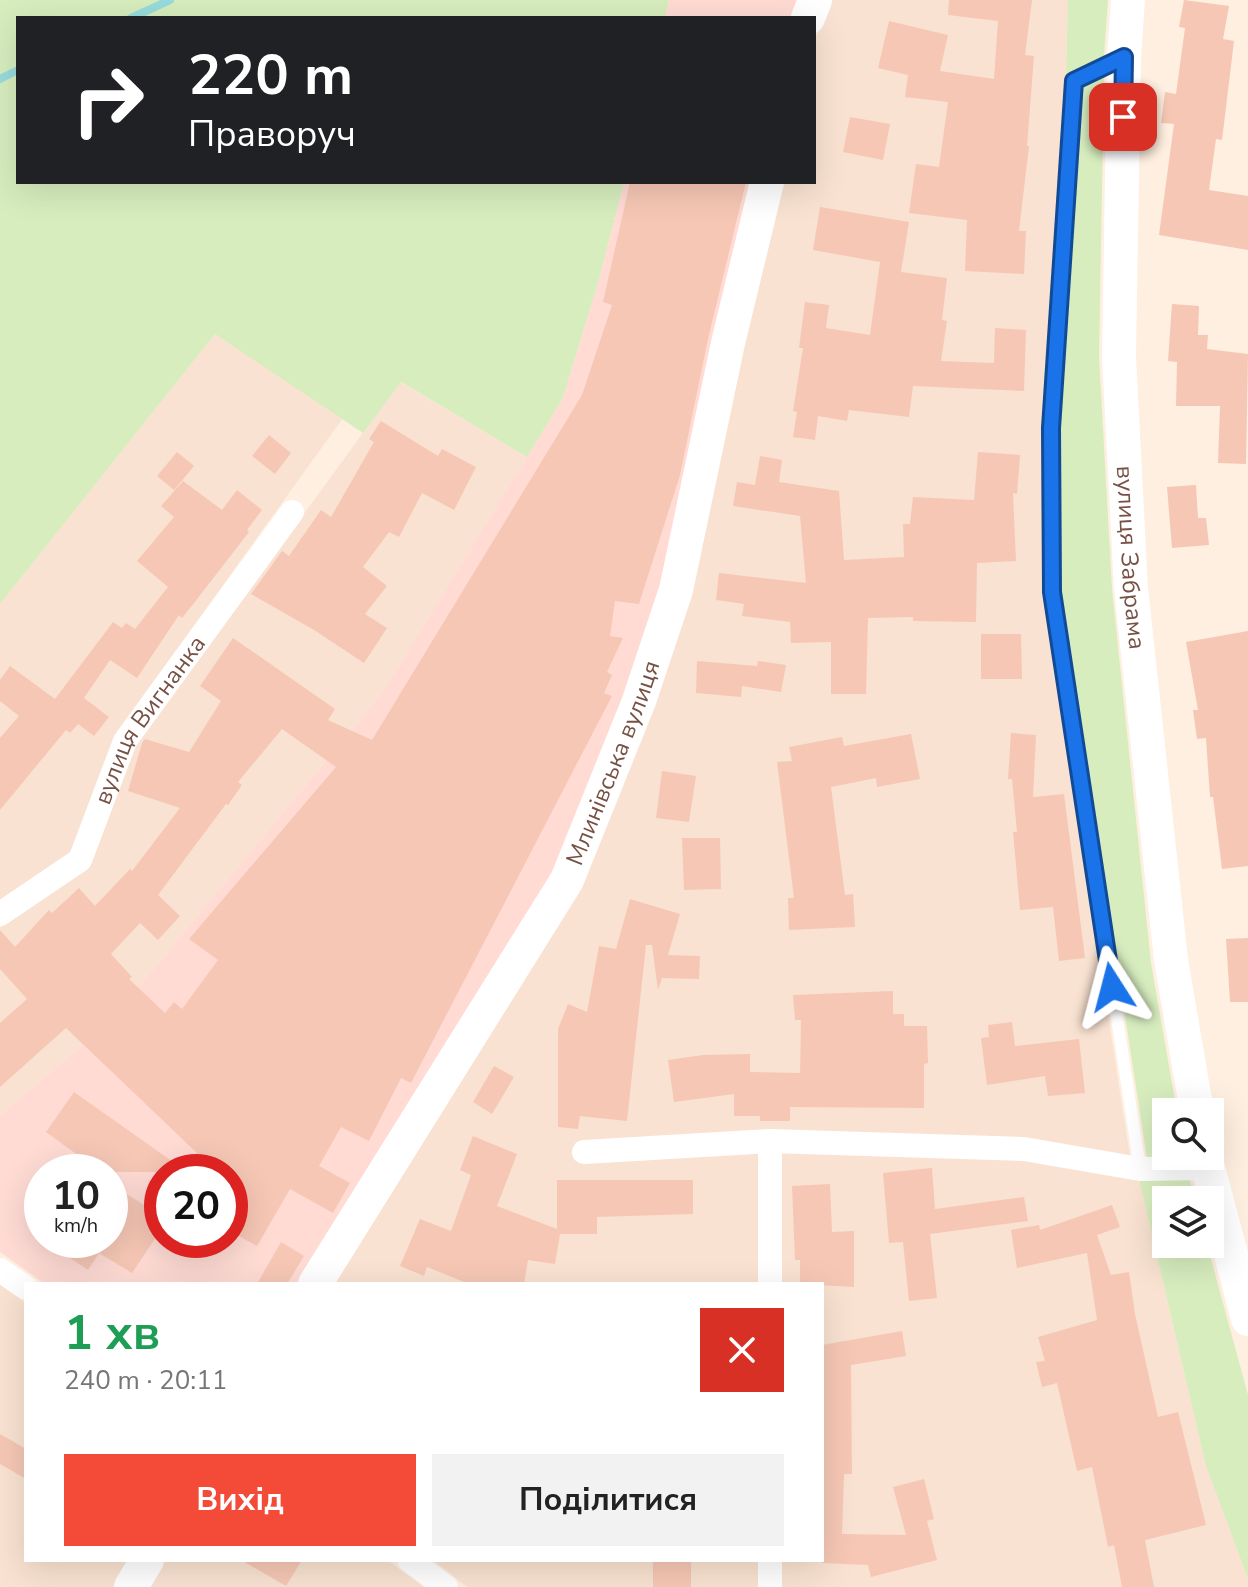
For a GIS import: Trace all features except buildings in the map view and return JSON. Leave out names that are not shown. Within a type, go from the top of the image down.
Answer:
[{"type":"main road","name":"вулиця Забрама","points":[[1128,0],[1124,57],[1119,357],[1131,588],[1171,960],[1195,1098]]},
{"type":"main road","name":"Млинівська вулиця","points":[[316,1282],[567,880],[639,701],[676,590],[728,343],[767,184]]},
{"type":"main road","points":[[1208,1170],[1248,1319]]},
{"type":"main road","points":[[131,1587],[146,1562]]},
{"type":"street","name":"вулиця Вигнанка","points":[[0,914],[80,860],[125,741],[292,512]]},
{"type":"street","points":[[770,1141],[770,1282]]},
{"type":"street","points":[[584,1152],[770,1141],[1024,1149],[1140,1169],[1152,1168]]},
{"type":"street","points":[[0,1270],[24,1287]]},
{"type":"street","points":[[412,1562],[446,1587]]},
{"type":"street","points":[[770,1562],[770,1587]]},
{"type":"lane","points":[[1124,57],[1074,81],[1051,428],[1052,592],[1140,1169]]},
{"type":"shaded area","points":[[669,0],[801,0],[796,16],[665,16]]},
{"type":"shaded area","points":[[828,0],[1068,0],[1043,428],[1043,593],[1130,1157],[758,1151],[758,1282],[331,1282],[779,184],[816,184],[816,38]]},
{"type":"shaded area","points":[[623,184],[754,184],[663,587],[628,697],[556,874],[301,1282],[42,1282],[0,1252],[0,1115],[108,1024],[383,692],[563,398],[600,276]]},
{"type":"shaded area","points":[[215,334],[343,418],[115,735],[71,852],[0,900],[0,604]]},
{"type":"shaded area","points":[[400,382],[527,457],[383,692],[108,1024],[0,1115],[0,928],[89,867],[135,746]]},
{"type":"shaded area","points":[[781,1151],[1022,1158],[1139,1179],[1152,1235],[1152,1258],[1157,1258],[1206,1466],[1248,1579],[1248,1587],[781,1587],[781,1562],[824,1562],[824,1282],[781,1282]]},
{"type":"shaded area","points":[[0,1285],[24,1302],[24,1562],[131,1562],[116,1587],[0,1587]]},
{"type":"shaded area","points":[[161,1562],[390,1562],[424,1587],[146,1587]]},
{"type":"shaded area","points":[[436,1562],[759,1562],[759,1587],[467,1587]]},
{"type":"green space","points":[[0,0],[669,0],[665,16],[16,16],[16,184],[623,184],[600,276],[563,398],[527,457],[401,382],[363,433],[215,334],[0,604]]},
{"type":"green space","points":[[1068,0],[1108,0],[1104,56],[1066,75]]},
{"type":"green space","points":[[1104,76],[1099,357],[1112,589],[1151,963],[1175,1098],[1152,1098],[1152,1159],[1147,1159],[1060,591],[1060,428],[1082,86]]},
{"type":"green space","points":[[1189,1178],[1191,1186],[1152,1186],[1152,1235],[1139,1179]]},
{"type":"green space","points":[[1157,1258],[1211,1258],[1248,1395],[1248,1579],[1206,1466]]},
{"type":"waterway","points":[[135,16],[170,0]]},
{"type":"waterway","points":[[0,79],[16,71]]},
{"type":"route","points":[[1112,987],[1052,592],[1051,428],[1074,81],[1124,57],[1123,117]]}]
